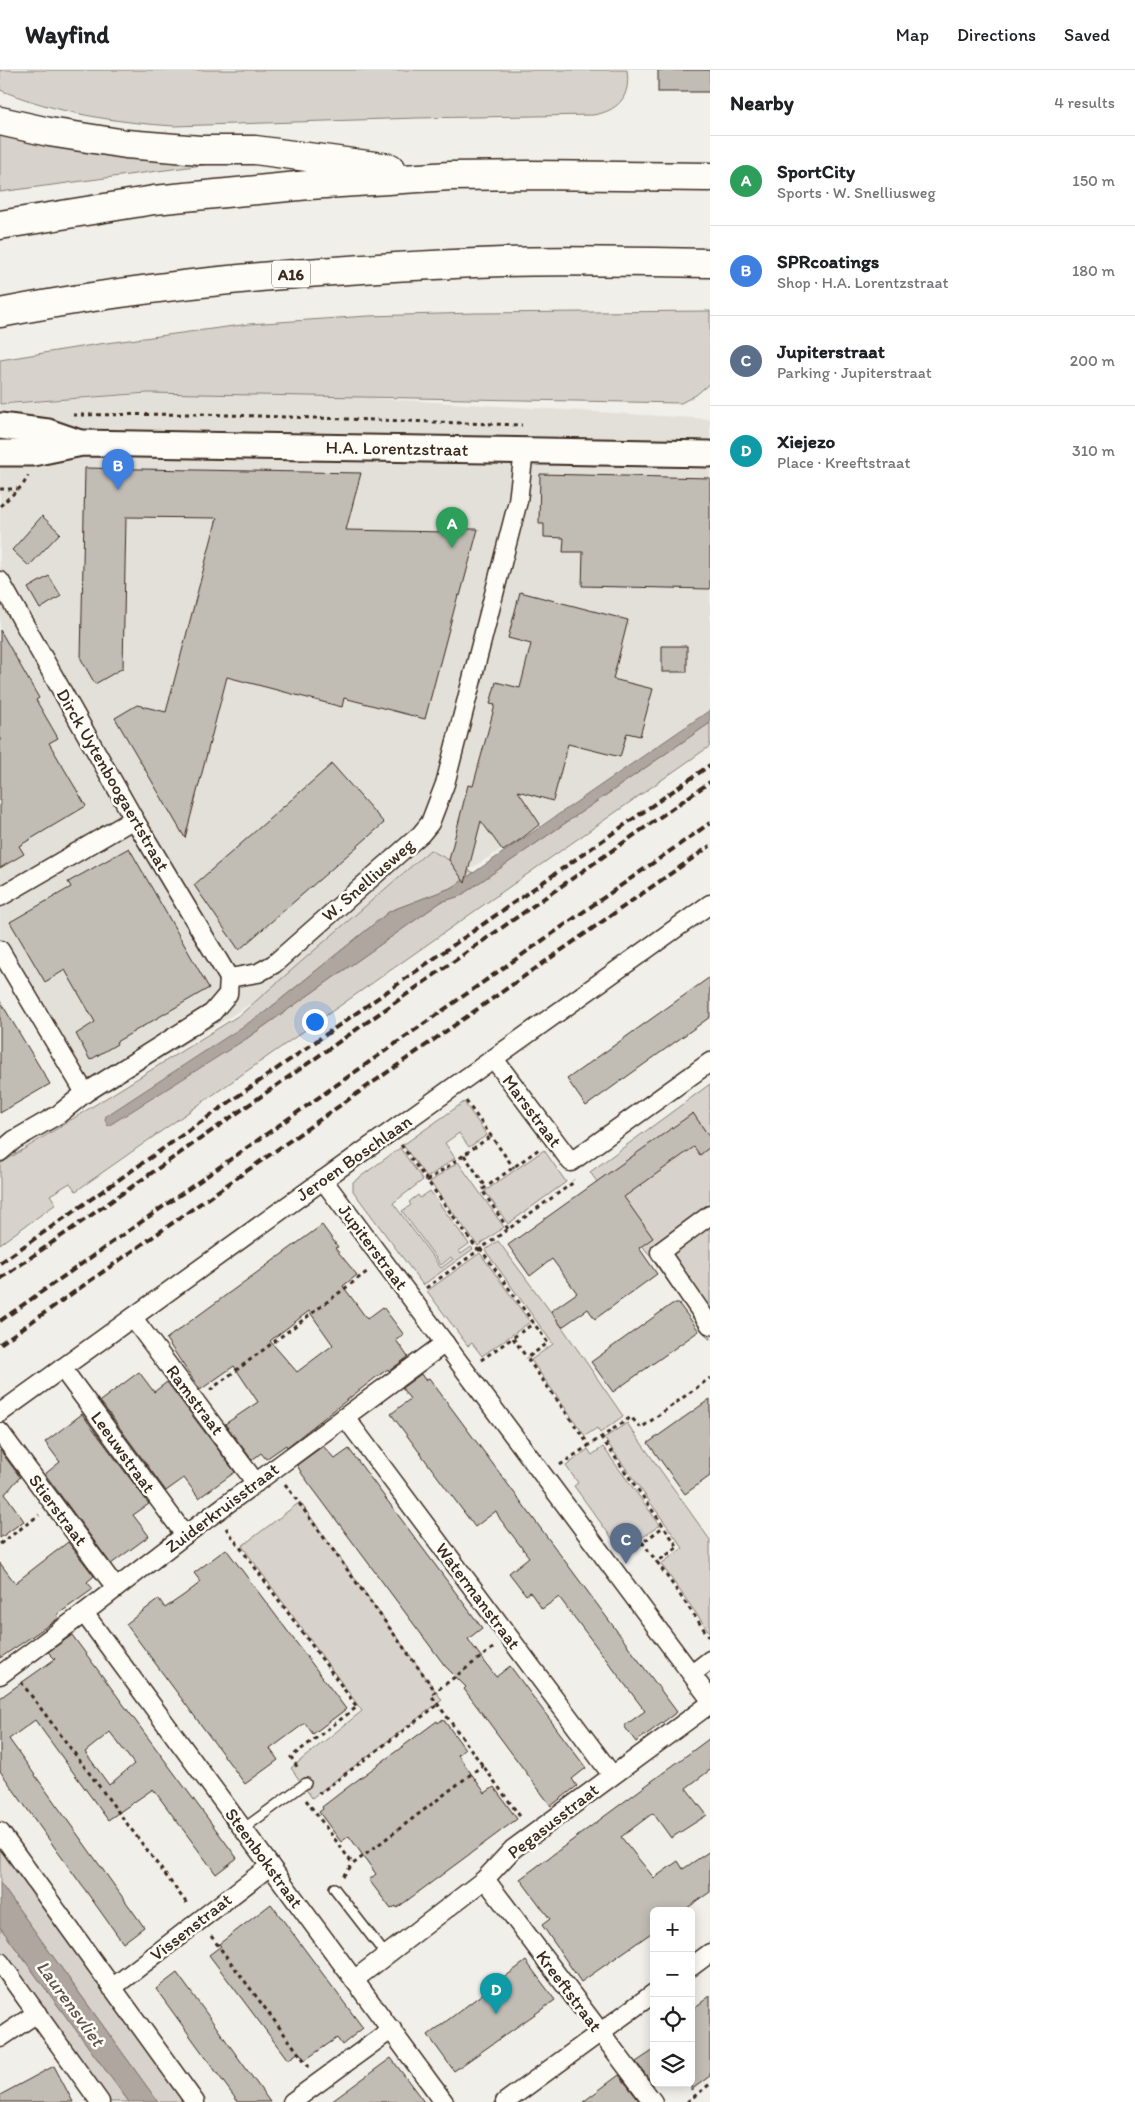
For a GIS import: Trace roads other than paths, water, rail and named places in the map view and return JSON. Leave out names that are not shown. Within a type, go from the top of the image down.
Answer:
[{"type":"highway","points":[[0,121],[49,132],[126,144],[200,150],[255,150],[450,176]]},
{"type":"highway","points":[[0,225],[154,200],[309,185],[450,176],[710,177]]},
{"type":"highway","name":"A16","points":[[0,313],[47,304],[290,274],[502,262],[710,263]]},
{"type":"street","name":"H.A. Lorentzstraat","points":[[0,426],[48,432],[82,443]]},
{"type":"street","name":"H.A. Lorentzstraat","points":[[0,453],[33,453],[82,443],[710,454]]},
{"type":"street","name":"W. Snelliusweg","points":[[229,978],[258,973],[274,964],[421,834],[430,823],[445,784],[515,511],[524,451]]},
{"type":"street","name":"Dirck Uytenboogaertstraat","points":[[0,581],[134,819],[229,978]]},
{"type":"street","points":[[0,897],[134,819]]},
{"type":"street","name":"Jeroen Boschlaan","points":[[0,1413],[710,904]]},
{"type":"street","points":[[0,950],[85,1093]]},
{"type":"street","points":[[0,1152],[14,1140],[58,1114],[85,1093],[212,1013],[228,994],[229,978]]},
{"type":"street","name":"Marsstraat","points":[[494,1060],[571,1162],[710,1062]]},
{"type":"street","name":"Jupiterstraat","points":[[323,1180],[710,1698]]},
{"type":"street","points":[[710,1215],[660,1252],[710,1325]]},
{"type":"street","name":"Ramstraat","points":[[133,1318],[256,1483]]},
{"type":"street","name":"Zuiderkruisstraat","points":[[5,1671],[84,1614],[184,1535],[445,1343]]},
{"type":"street","name":"Leeuwstraat","points":[[62,1368],[184,1535]]},
{"type":"street","name":"Watermanstraat","points":[[345,1416],[612,1775]]},
{"type":"street","name":"Stierstraat","points":[[0,1432],[116,1588]]},
{"type":"street","name":"Steenbokstraat","points":[[84,1614],[444,2102]]},
{"type":"street","points":[[692,1674],[710,1660]]},
{"type":"street","name":"Pegasusstraat","points":[[354,1980],[485,1879],[513,1849],[710,1704]]},
{"type":"street","points":[[0,1832],[195,2102]]},
{"type":"street","name":"Vissenstraat","points":[[112,1988],[270,1866]]},
{"type":"street","name":"Kreeftstraat","points":[[485,1879],[653,2102]]},
{"type":"street","points":[[695,1963],[710,1953]]},
{"type":"street","points":[[0,1962],[100,2102]]},
{"type":"street","points":[[505,2102],[650,1996]]},
{"type":"street","points":[[0,2038],[37,2013]]},
{"type":"street","points":[[292,2102],[392,2029]]},
{"type":"lane","points":[[243,1829],[306,1783]]},
{"type":"lane","points":[[334,1888],[386,1955]]},
{"type":"water","points":[[710,710],[710,723],[460,896],[441,902],[246,1039],[108,1126],[105,1120],[106,1116],[265,1012],[390,911],[453,887]]},
{"type":"water","name":"Laurensvliet","points":[[0,1883],[158,2102],[129,2102],[0,1927]]},
{"type":"railway","points":[[0,1263],[710,765]]},
{"type":"railway","points":[[0,1279],[710,782]]},
{"type":"railway","points":[[0,1321],[710,823]]},
{"type":"railway","points":[[0,1344],[710,846]]},
{"type":"place","name":"SPRcoatings","points":[[118,490]]},
{"type":"place","name":"SportCity","points":[[452,548]]},
{"type":"place","name":"Jupiterstraat","points":[[626,1564]]},
{"type":"place","name":"Xiejezo","points":[[496,2014]]}]
